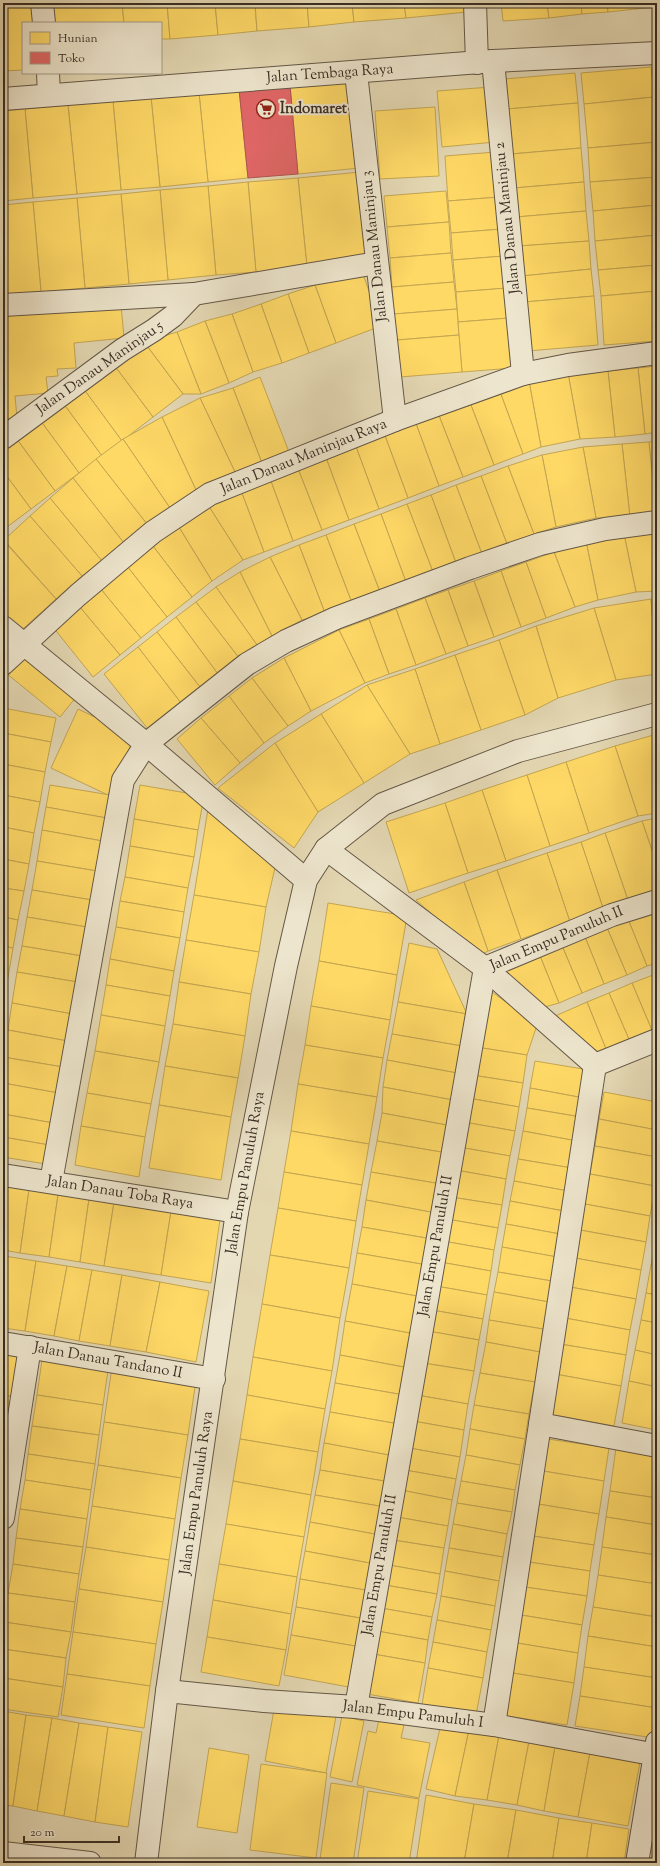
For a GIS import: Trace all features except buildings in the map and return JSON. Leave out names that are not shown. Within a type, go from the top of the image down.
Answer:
[{"type":"street","points":[[42,3],[44,22]]},
{"type":"street","name":"Jalan Danau Maninjau 2","points":[[475,3],[485,62],[523,374]]},
{"type":"street","name":"Jalan Tembaga Raya","points":[[3,99],[485,62],[657,52]]},
{"type":"street","name":"Jalan Danau Maninjau 3","points":[[356,73],[395,420]]},
{"type":"street","points":[[48,74],[50,95]]},
{"type":"street","points":[[3,305],[194,294],[377,263]]},
{"type":"street","name":"Jalan Danau Maninjau 5","points":[[3,438],[122,350],[173,316],[194,294]]},
{"type":"street","name":"Jalan Danau Maninjau Raya","points":[[3,664],[78,595],[153,532],[210,494],[395,420],[523,374],[568,365],[657,353]]},
{"type":"street","points":[[51,1182],[123,780],[146,744],[247,664],[286,640],[336,618],[470,568],[540,544],[605,529],[657,522]]},
{"type":"street","points":[[3,627],[146,744],[306,880]]},
{"type":"street","name":"Jalan Empu Panuluh Raya","points":[[146,1863],[167,1691],[214,1379],[237,1212],[286,966],[306,880],[326,849],[383,804],[518,751],[657,714]]},
{"type":"street","points":[[326,849],[485,968],[595,1065]]},
{"type":"street","name":"Jalan Empu Panuluh II","points":[[356,1707],[485,968],[612,915],[657,901]]},
{"type":"street","points":[[595,1065],[657,1040]]},
{"type":"street","points":[[494,1725],[595,1065]]},
{"type":"street","name":"Jalan Danau Toba Raya","points":[[3,1175],[237,1212]]},
{"type":"street","name":"Jalan Danau Tandano II","points":[[3,1343],[214,1379]]},
{"type":"street","points":[[3,1518],[30,1347]]},
{"type":"street","points":[[540,1424],[657,1446]]},
{"type":"street","name":"Jalan Empu Pamuluh I","points":[[167,1691],[264,1701],[356,1707],[494,1725],[656,1751]]},
{"type":"street","points":[[637,1863],[656,1751]]},
{"type":"street","points":[[3,1853],[90,1863]]},
{"type":"place","name":"Indomaret","points":[[266,109]]}]
